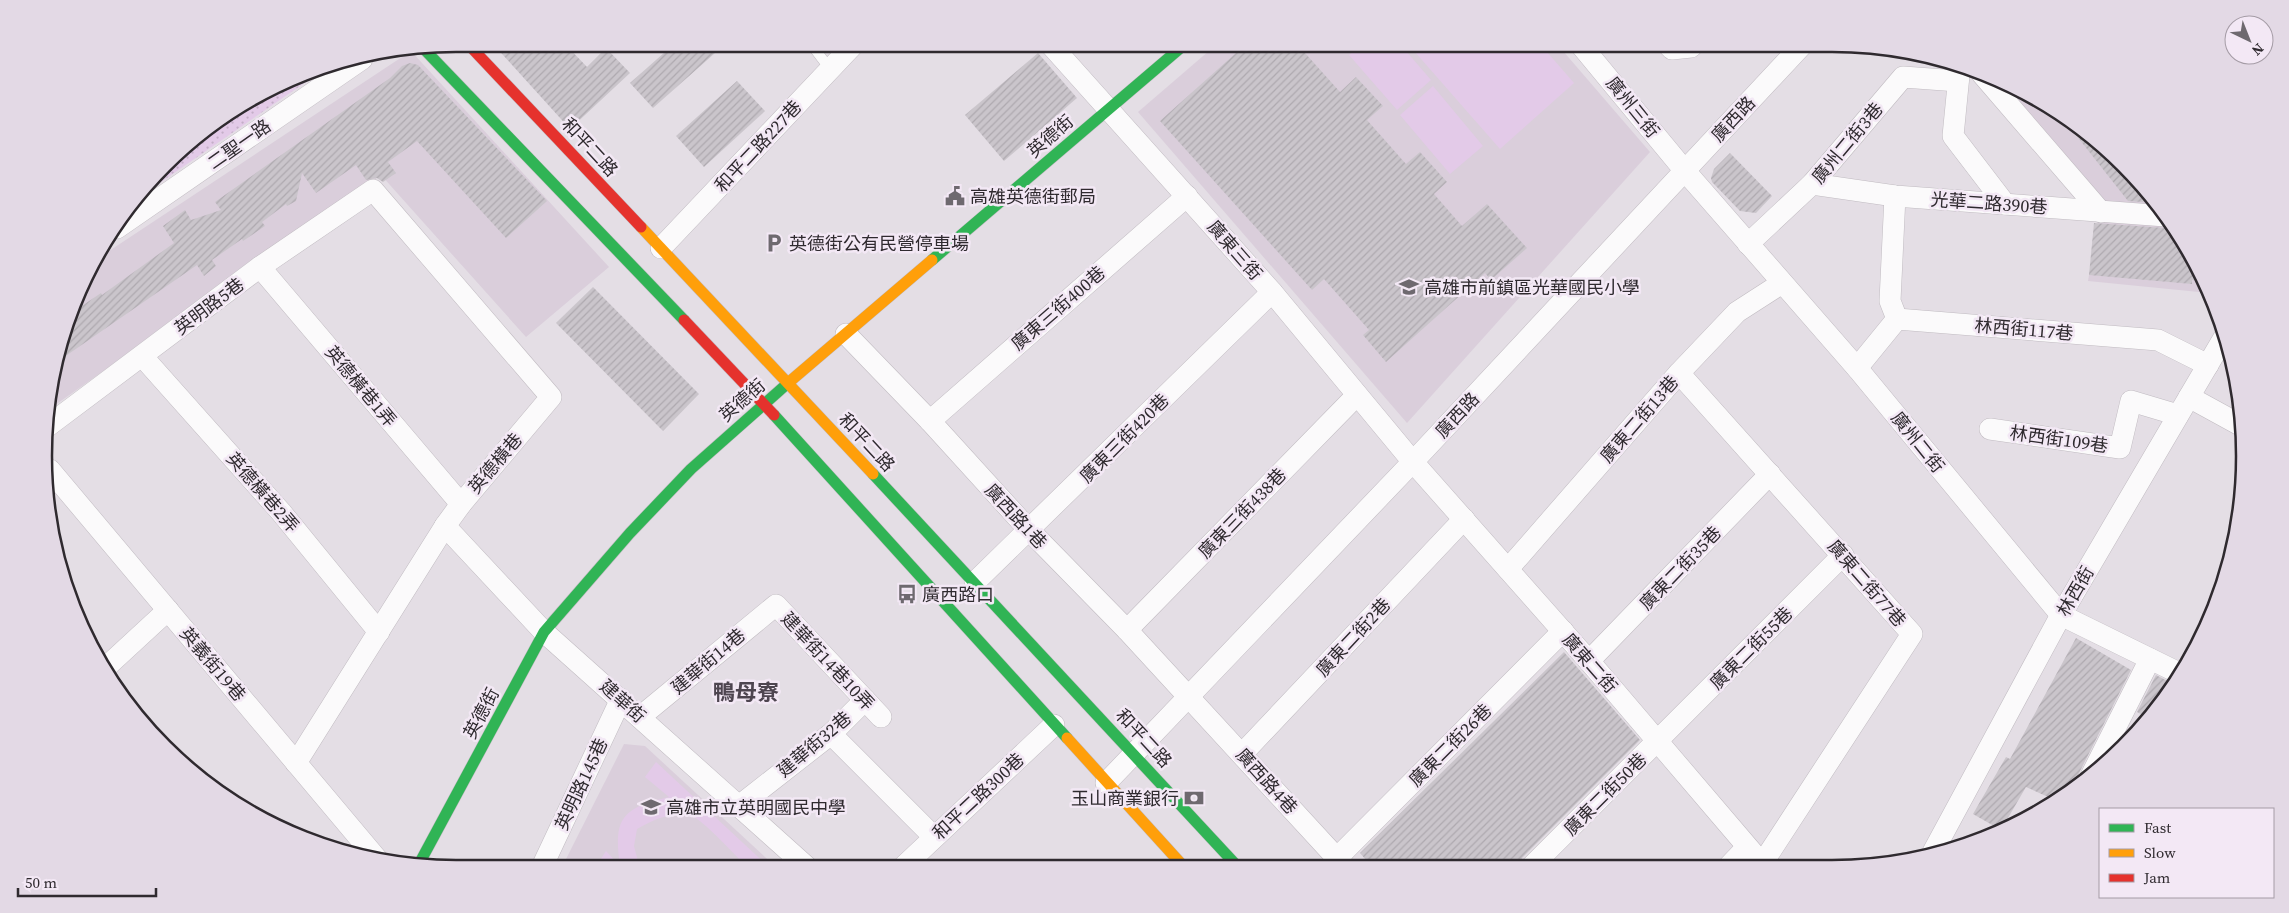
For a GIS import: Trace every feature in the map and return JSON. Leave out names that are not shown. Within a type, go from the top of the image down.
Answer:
[{"type":"street","name":"和平二路","points":[[476,52],[975,582],[1232,860]]},
{"type":"street","name":"和平二路227巷","points":[[661,248],[846,52]]},
{"type":"street","name":"廣東三街","points":[[1057,52],[1272,292],[1414,462]]},
{"type":"street","name":"英德街","points":[[421,859],[544,632],[630,533],[691,469],[764,403],[1109,108],[1171,52]]},
{"type":"street","name":"廣州三街","points":[[1587,52],[1685,171]]},
{"type":"street","name":"廣西路","points":[[1106,782],[1414,462],[1796,52]]},
{"type":"street","points":[[428,53],[764,403],[1178,860]]},
{"type":"street","name":"二聖一路","points":[[131,219],[352,66]]},
{"type":"street","points":[[1959,73],[1953,136],[2005,204]]},
{"type":"street","name":"廣州二街3巷","points":[[1748,244],[1812,184],[1903,77],[1959,73]]},
{"type":"street","points":[[1992,85],[2101,212]]},
{"type":"street","name":"廣州二街","points":[[1685,171],[1857,368],[2061,615],[2174,671]]},
{"type":"street","name":"光華二路390巷","points":[[1812,184],[1895,196],[2156,215]]},
{"type":"street","name":"英明路5巷","points":[[54,422],[260,267],[373,190]]},
{"type":"street","name":"英德橫巷","points":[[296,763],[445,526],[461,504],[551,397],[373,190]]},
{"type":"street","name":"廣東三街400巷","points":[[930,421],[1187,196]]},
{"type":"street","points":[[1857,368],[1897,319],[1890,301],[1895,196]]},
{"type":"street","name":"英德橫巷1弄","points":[[260,267],[461,504]]},
{"type":"street","name":"廣東二街13巷","points":[[1508,569],[1679,373],[1737,312],[1782,283]]},
{"type":"street","name":"廣東三街420巷","points":[[975,582],[1030,531],[1272,292]]},
{"type":"street","name":"林西街117巷","points":[[1897,319],[2158,340],[2208,365]]},
{"type":"street","name":"廣西路1巷","points":[[846,334],[930,421],[1030,531],[1127,630],[1188,696]]},
{"type":"street","name":"林西街","points":[[1936,847],[2061,615],[2220,344]]},
{"type":"street","name":"英德橫巷2弄","points":[[142,356],[281,512],[379,632]]},
{"type":"street","name":"廣東二街77巷","points":[[1679,373],[1912,634],[1766,860]]},
{"type":"street","name":"廣東三街438巷","points":[[1127,630],[1357,395]]},
{"type":"street","points":[[2189,397],[2235,422]]},
{"type":"street","name":"林西街109巷","points":[[1990,429],[2120,448],[2130,401],[2178,415]]},
{"type":"street","name":"廣東二街","points":[[1414,462],[1589,661],[1759,860]]},
{"type":"street","name":"英義街19巷","points":[[53,473],[370,851]]},
{"type":"street","name":"廣東二街35巷","points":[[1589,661],[1770,474]]},
{"type":"street","name":"廣東二街2巷","points":[[1242,754],[1464,519]]},
{"type":"street","name":"建華街","points":[[445,526],[544,632],[799,860]]},
{"type":"street","name":"廣東二街55巷","points":[[1658,742],[1843,555]]},
{"type":"street","name":"建華街14巷10弄","points":[[776,605],[881,717]]},
{"type":"street","name":"建華街14巷","points":[[640,717],[776,605]]},
{"type":"street","points":[[110,663],[168,610]]},
{"type":"street","name":"廣東二街26巷","points":[[1344,860],[1563,631]]},
{"type":"street","points":[[2099,760],[2150,659]]},
{"type":"street","name":"廣西路4巷","points":[[1188,696],[1338,860]]},
{"type":"street","name":"英明路145巷","points":[[545,860],[621,700]]},
{"type":"street","name":"建華街32巷","points":[[739,806],[831,734],[865,700]]},
{"type":"street","name":"和平二路300巷","points":[[910,860],[1054,725]]},
{"type":"street","points":[[831,734],[934,837]]},
{"type":"street","name":"廣東二街50巷","points":[[1538,860],[1658,742]]},
{"type":"street","points":[[1735,860],[1748,848]]},
{"type":"lane","points":[[817,52],[830,69]]},
{"type":"shaded area","name":"高雄市前鎮區光華國民小學","points":[[1208,52],[1564,52],[1650,152],[1407,423],[1138,112]]},
{"type":"shaded area","points":[[1353,52],[1407,52],[1431,80],[1397,110],[1349,55]]},
{"type":"shaded area","points":[[1415,52],[1547,52],[1574,83],[1500,149]]},
{"type":"shaded area","points":[[414,55],[609,267],[526,337],[381,175],[56,404],[66,352],[74,327],[94,278],[109,251],[403,56]]},
{"type":"shaded area","points":[[307,81],[160,183],[190,153],[232,121],[278,94]]},
{"type":"shaded area","points":[[1433,86],[1483,146],[1450,174],[1400,115]]},
{"type":"shaded area","points":[[2001,89],[2057,121],[2099,153],[2118,171],[2136,190],[2168,232],[2202,292],[2088,281],[2101,204]]},
{"type":"shaded area","name":"高雄市立英明國民中學","points":[[624,744],[645,746],[768,860],[566,860]]},
{"type":"shaded area","points":[[656,762],[761,860],[740,860],[712,831],[697,819],[692,816],[671,815],[657,819],[637,829],[634,846],[638,860],[619,860],[618,837],[624,818],[631,811],[641,806],[669,797],[645,777]]},
{"type":"shaded area","points":[[606,851],[614,860],[600,860]]},
{"type":"building","points":[[500,52],[573,52],[587,67],[602,52],[610,52],[630,73],[570,129]]},
{"type":"building","points":[[665,52],[715,53],[653,108],[630,83]]},
{"type":"building","points":[[1237,52],[1304,52],[1340,92],[1356,77],[1383,106],[1367,120],[1406,164],[1420,152],[1447,182],[1434,194],[1462,226],[1487,204],[1527,248],[1491,280],[1485,273],[1386,362],[1363,335],[1369,330],[1324,279],[1312,290],[1160,121]]},
{"type":"building","points":[[1038,53],[1077,98],[1004,161],[965,115]]},
{"type":"building","points":[[410,63],[418,65],[547,201],[506,238],[417,141],[388,162],[396,173],[383,182],[377,178],[366,180],[356,165],[316,193],[302,173],[296,201],[287,206],[286,204],[262,222],[265,226],[212,260],[216,266],[204,276],[197,265],[65,356],[81,306],[101,293],[102,295],[174,243],[163,226],[185,210],[191,220],[221,210],[215,202],[390,78],[402,66]]},
{"type":"building","points":[[737,81],[765,111],[704,167],[676,136]]},
{"type":"building","points":[[2075,134],[2118,171],[2146,202],[2128,201]]},
{"type":"building","points":[[1730,153],[1772,196],[1756,213],[1740,211],[1712,182],[1711,178],[1714,169]]},
{"type":"building","points":[[2094,223],[2165,228],[2196,280],[2192,280],[2192,284],[2089,275]]},
{"type":"building","points":[[593,287],[699,394],[663,431],[556,323]]},
{"type":"building","points":[[2076,638],[2131,670],[2077,778],[2049,797],[2026,787],[2006,821],[1995,826],[1973,814],[2006,757],[2010,759]]},
{"type":"building","points":[[1564,652],[1640,740],[1521,860],[1366,860],[1360,853]]},
{"type":"building","points":[[2156,675],[2168,681],[2142,715],[2137,712]]},
{"type":"traffic: fast","points":[[932,260],[1176,52]]},
{"type":"traffic: fast","points":[[428,53],[684,320]]},
{"type":"traffic: fast","points":[[422,859],[544,632],[630,533],[691,469],[788,383]]},
{"type":"traffic: fast","points":[[774,415],[1067,738]]},
{"type":"traffic: fast","points":[[873,474],[1231,860]]},
{"type":"traffic: slow","points":[[641,227],[873,474]]},
{"type":"traffic: slow","points":[[788,383],[932,260]]},
{"type":"traffic: slow","points":[[1067,738],[1178,860]]},
{"type":"traffic: jam","points":[[476,52],[641,227]]},
{"type":"traffic: jam","points":[[684,320],[774,415]]},
{"type":"place","name":"高雄英德街郵局","points":[[955,196]]},
{"type":"place","name":"英德街公有民營停車場","points":[[774,243]]},
{"type":"place","name":"高雄市前鎮區光華國民小學","points":[[1409,287]]},
{"type":"place","name":"廣西路口","points":[[907,594]]},
{"type":"place","name":"玉山商業銀行","points":[[1194,798]]},
{"type":"place","name":"高雄市立英明國民中學","points":[[651,807]]},
{"type":"district","name":"鴨母寮","points":[[746,692]]}]
